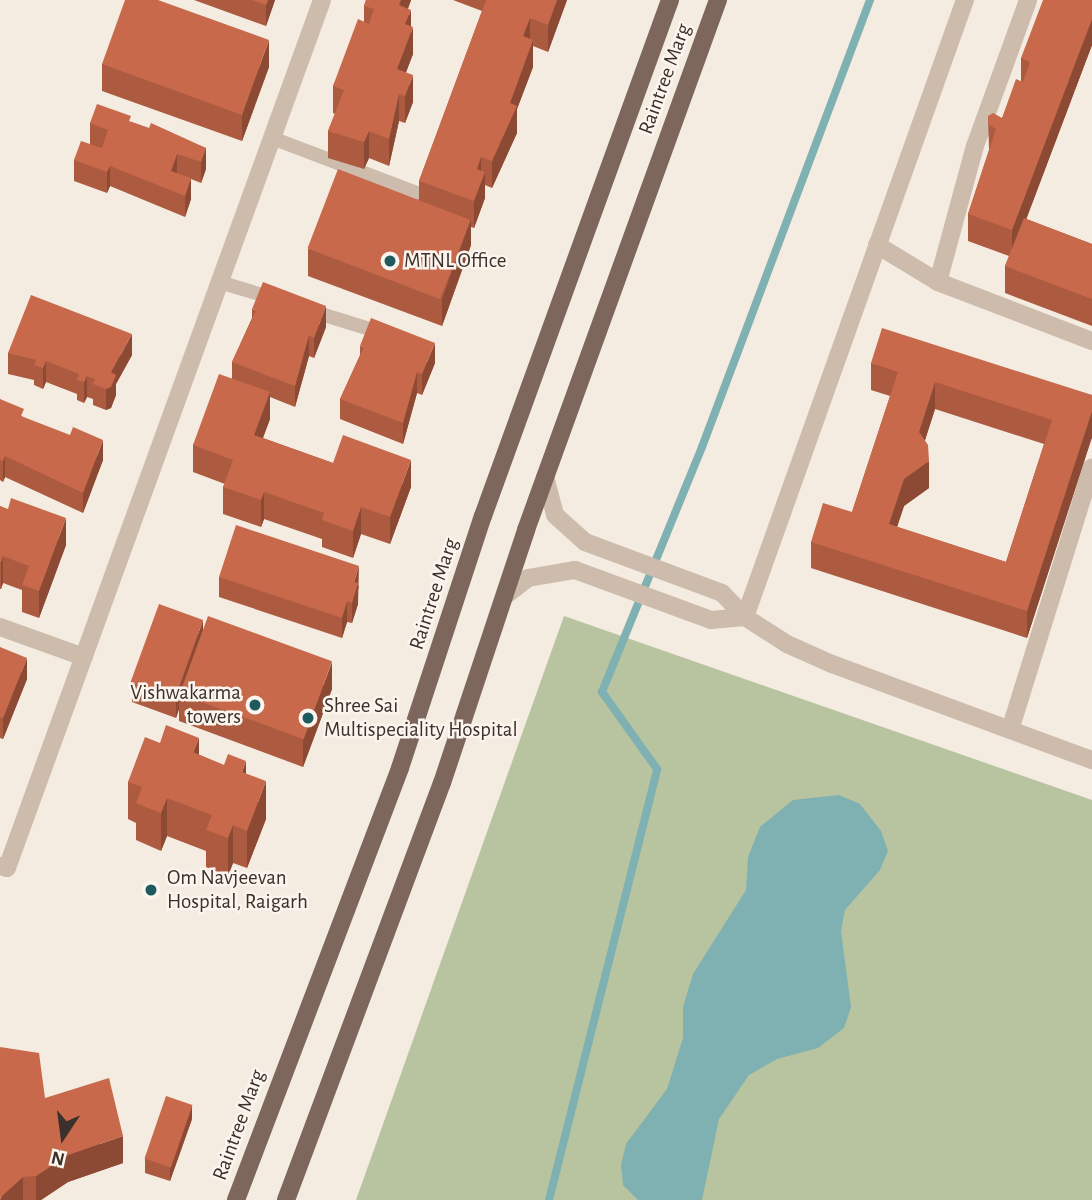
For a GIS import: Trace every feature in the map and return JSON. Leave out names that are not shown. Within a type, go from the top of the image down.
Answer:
[{"type":"main road","name":"Raintree Marg","points":[[236,1200],[400,768],[483,516],[670,0]]},
{"type":"main road","name":"Raintree Marg","points":[[286,1200],[442,783],[545,477],[718,0]]},
{"type":"street","points":[[0,866],[7,869],[322,0]]},
{"type":"street","points":[[745,617],[965,0]]},
{"type":"street","points":[[938,282],[975,146],[1028,0]]},
{"type":"street","points":[[877,245],[938,282],[1092,341]]},
{"type":"street","points":[[1010,730],[1092,467]]},
{"type":"street","points":[[545,477],[549,503],[563,526],[584,542],[722,593],[745,617],[787,644],[832,664],[1092,760]]},
{"type":"street","points":[[505,596],[528,578],[558,570],[575,570],[711,621],[745,617]]},
{"type":"street","points":[[0,627],[84,657]]},
{"type":"lane","points":[[272,138],[417,193]]},
{"type":"lane","points":[[219,282],[401,339]]},
{"type":"green space","points":[[564,616],[1092,800],[1092,1200],[356,1200]]},
{"type":"water","points":[[839,795],[860,804],[881,831],[888,851],[880,870],[845,910],[841,931],[851,1007],[844,1028],[818,1048],[777,1059],[749,1075],[719,1119],[702,1200],[638,1200],[623,1185],[621,1165],[626,1144],[667,1089],[683,1038],[683,1007],[693,974],[746,890],[748,857],[760,827],[793,800]]},
{"type":"building","points":[[125,0],[158,0],[269,40],[242,115],[102,64]]},
{"type":"building","points":[[252,0],[268,0],[266,5]]},
{"type":"building","points":[[366,0],[401,0],[399,5],[411,10],[405,24],[413,27],[397,69],[413,75],[405,96],[399,94],[389,139],[369,131],[364,142],[328,131],[344,90],[333,86],[358,19],[369,24],[374,9],[364,6]]},
{"type":"building","points":[[486,0],[557,0],[548,25],[530,18],[523,36],[533,40],[510,103],[517,106],[492,161],[481,157],[477,169],[485,172],[474,201],[419,181]]},
{"type":"building","points":[[1043,0],[1092,0],[1092,19],[1012,230],[968,214],[996,129],[989,125],[988,116],[993,113],[1002,118],[1016,79],[1023,82],[1030,62],[1021,58]]},
{"type":"building","points":[[97,104],[131,116],[129,121],[149,128],[151,123],[206,148],[201,162],[177,154],[171,171],[191,178],[185,196],[110,166],[107,172],[74,160],[81,141],[102,148],[108,130],[90,123]]},
{"type":"building","name":"MTNL Office","points":[[338,169],[471,220],[440,299],[308,248]]},
{"type":"building","points":[[1024,218],[1092,244],[1092,299],[1005,266]]},
{"type":"building","points":[[263,282],[326,306],[314,338],[309,335],[295,386],[232,362],[256,310],[252,309]]},
{"type":"building","points":[[31,295],[132,334],[111,372],[116,375],[111,387],[106,389],[93,384],[95,379],[87,376],[84,382],[77,380],[79,374],[46,361],[43,368],[34,365],[36,360],[8,353]]},
{"type":"building","points":[[371,318],[435,343],[422,374],[417,372],[403,423],[340,399],[364,347],[360,346]]},
{"type":"building","points":[[882,328],[1092,395],[1092,411],[1027,611],[811,542],[823,503],[852,512],[898,372],[871,363]],"holes":[[[935,382],[1052,420],[1006,562],[889,524],[904,479],[929,461],[928,445],[919,432]]]},
{"type":"building","points":[[219,374],[270,392],[254,435],[333,463],[343,435],[411,460],[390,517],[361,507],[353,531],[322,520],[324,513],[264,492],[261,500],[223,487],[233,460],[193,445]]},
{"type":"building","points":[[0,399],[24,409],[21,416],[70,435],[73,427],[103,440],[83,493],[5,456],[3,461],[0,460]]},
{"type":"building","points":[[11,498],[66,518],[39,591],[22,585],[29,566],[3,556],[0,562],[0,506],[8,509]]},
{"type":"building","points":[[236,525],[359,566],[354,582],[358,583],[352,603],[347,601],[342,618],[219,577]]},
{"type":"building","points":[[159,604],[203,620],[175,698],[131,682]]},
{"type":"building","name":"Vishwakarma towers","points":[[208,616],[332,661],[304,739],[180,694]]},
{"type":"building","points":[[0,647],[27,658],[3,718],[0,717]]},
{"type":"building","points":[[166,725],[199,738],[193,752],[224,765],[228,754],[246,761],[242,772],[266,781],[247,831],[233,825],[228,838],[206,830],[212,815],[167,798],[161,813],[136,803],[142,787],[128,782],[145,737],[160,743]]},
{"type":"building","points":[[0,1047],[39,1053],[45,1098],[109,1078],[123,1136],[68,1155],[36,1176],[23,1177],[0,1199]]},
{"type":"building","points":[[166,1096],[192,1105],[171,1168],[145,1158]]},
{"type":"waterway","points":[[549,1200],[657,769],[602,692],[702,447],[870,0]]},
{"type":"place","name":"MTNL Office","points":[[390,261]]},
{"type":"place","name":"Vishwakarma towers","points":[[255,705]]},
{"type":"place","name":"Shree Sai Multispeciality Hospital","points":[[308,718]]},
{"type":"place","name":"Om Navjeevan Hospital, Raigarh","points":[[151,890]]}]
